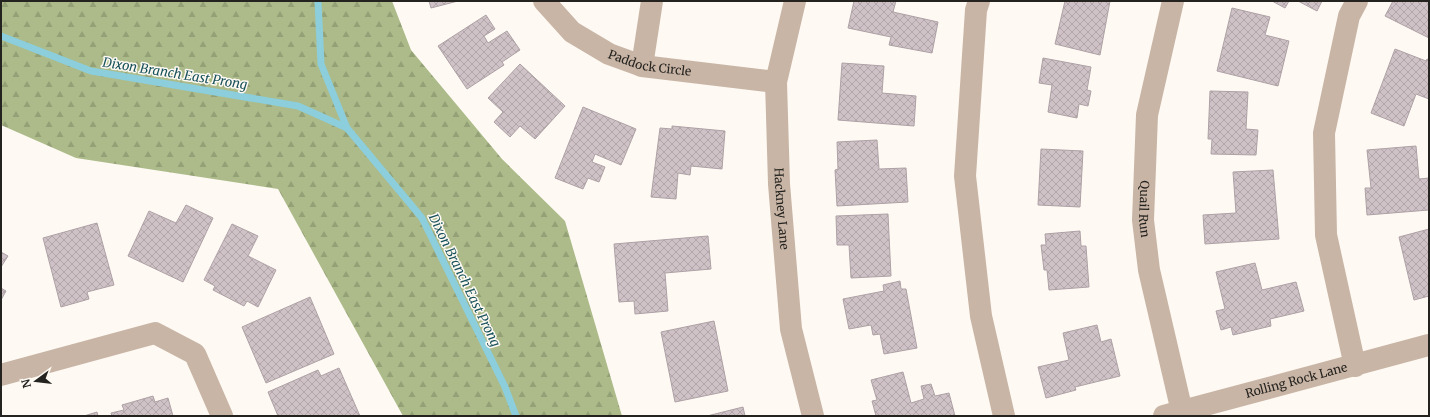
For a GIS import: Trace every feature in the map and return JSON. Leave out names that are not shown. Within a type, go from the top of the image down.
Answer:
[{"type":"street","name":"Paddock Circle","points":[[544,1],[572,32],[608,54],[642,66],[776,82]]},
{"type":"street","points":[[642,66],[652,1]]},
{"type":"street","name":"Hackney Lane","points":[[795,1],[776,82],[778,184],[791,329],[813,416]]},
{"type":"street","points":[[979,1],[976,10],[965,176],[981,316],[1004,416]]},
{"type":"street","name":"Quail Run","points":[[1173,1],[1147,115],[1142,220],[1149,270],[1176,414]]},
{"type":"street","points":[[1355,366],[1326,235],[1324,133],[1349,16],[1357,1]]},
{"type":"street","points":[[1,375],[155,333],[195,354],[222,416]]},
{"type":"street","name":"Rolling Rock Lane","points":[[1176,414],[1429,345]]},
{"type":"green space","points":[[1,1],[392,1],[411,50],[502,159],[565,221],[622,416],[403,416],[278,189],[76,158],[1,125]]},
{"type":"building","points":[[429,1],[458,1],[431,8]]},
{"type":"building","points":[[854,1],[896,1],[893,12],[938,22],[932,53],[889,45],[891,37],[848,28]]},
{"type":"building","points":[[1065,1],[1110,1],[1100,55],[1055,44]]},
{"type":"building","points":[[1272,1],[1289,1],[1285,8]]},
{"type":"building","points":[[1298,1],[1322,1],[1317,11]]},
{"type":"building","points":[[1393,1],[1429,1],[1429,38],[1385,16]]},
{"type":"building","points":[[1232,8],[1270,17],[1265,35],[1289,41],[1278,86],[1217,71]]},
{"type":"building","points":[[486,15],[495,29],[484,36],[488,43],[507,31],[520,50],[502,62],[504,65],[467,89],[438,46]]},
{"type":"building","points":[[1395,49],[1426,61],[1427,59],[1429,60],[1429,99],[1416,94],[1404,126],[1371,113]]},
{"type":"building","points":[[1043,58],[1091,67],[1087,90],[1091,91],[1088,106],[1079,104],[1077,118],[1048,112],[1052,85],[1039,83]]},
{"type":"building","points":[[842,63],[884,66],[882,93],[916,96],[914,126],[838,120]]},
{"type":"building","points":[[520,64],[565,106],[535,139],[520,126],[510,137],[494,122],[503,112],[488,98]]},
{"type":"building","points":[[1210,91],[1248,92],[1246,129],[1258,130],[1256,155],[1211,154],[1212,139],[1208,139]]},
{"type":"building","points":[[583,107],[636,129],[621,165],[595,154],[592,162],[605,167],[599,182],[588,178],[583,189],[555,178]]},
{"type":"building","points":[[672,126],[725,131],[722,169],[691,166],[690,175],[678,173],[676,199],[651,197],[660,128],[672,129]]},
{"type":"building","points":[[877,140],[879,169],[906,168],[908,202],[837,206],[835,170],[838,169],[837,142]]},
{"type":"building","points":[[1416,146],[1419,179],[1429,178],[1429,210],[1367,215],[1365,188],[1371,188],[1367,150]]},
{"type":"building","points":[[1041,149],[1083,151],[1080,207],[1038,205]]},
{"type":"building","points":[[1273,170],[1279,239],[1205,244],[1203,215],[1236,213],[1233,172]]},
{"type":"building","points":[[186,205],[213,218],[183,282],[128,256],[149,211],[176,223]]},
{"type":"building","points":[[888,214],[891,276],[851,278],[849,245],[837,245],[836,216]]},
{"type":"building","points":[[97,223],[114,285],[87,292],[89,299],[61,307],[43,238]]},
{"type":"building","points":[[232,224],[258,236],[248,256],[276,270],[258,307],[247,301],[244,306],[213,290],[215,286],[204,280]]},
{"type":"building","points":[[1429,229],[1429,296],[1414,300],[1399,237]]},
{"type":"building","points":[[1080,231],[1081,246],[1086,246],[1089,287],[1049,290],[1047,270],[1044,270],[1041,245],[1046,245],[1045,234]]},
{"type":"building","points":[[708,236],[711,269],[665,273],[668,311],[635,314],[634,301],[619,302],[614,244]]},
{"type":"building","points":[[1,252],[8,256],[1,267]]},
{"type":"building","points":[[1255,263],[1262,290],[1296,282],[1304,311],[1270,319],[1271,326],[1233,335],[1231,327],[1221,330],[1216,311],[1225,309],[1216,272]]},
{"type":"building","points":[[900,281],[901,289],[906,289],[917,348],[884,354],[880,334],[873,335],[871,325],[849,329],[843,299],[884,291],[883,285]]},
{"type":"building","points":[[1,288],[6,291],[1,300]]},
{"type":"building","points":[[310,297],[334,354],[266,383],[242,327]]},
{"type":"building","points":[[714,321],[728,391],[675,402],[661,332]]},
{"type":"building","points":[[1097,325],[1101,342],[1111,339],[1120,376],[1075,387],[1076,390],[1046,398],[1038,367],[1069,360],[1063,333]]},
{"type":"building","points":[[339,368],[360,416],[278,416],[268,392],[318,370],[321,376]]},
{"type":"building","points":[[903,372],[911,403],[924,399],[921,386],[931,384],[935,396],[949,393],[955,416],[876,416],[872,401],[877,400],[871,380]]},
{"type":"building","points":[[153,396],[155,402],[168,398],[173,416],[112,416],[111,413],[124,410],[122,405]]},
{"type":"building","points":[[743,407],[745,416],[707,416]]},
{"type":"building","points":[[97,412],[98,416],[84,416]]},
{"type":"waterway","name":"Dixon Branch East Prong","points":[[318,1],[321,64],[347,128]]},
{"type":"waterway","name":"Dixon Branch East Prong","points":[[1,36],[91,71],[298,106],[347,128],[422,218],[505,387],[516,416]]}]
